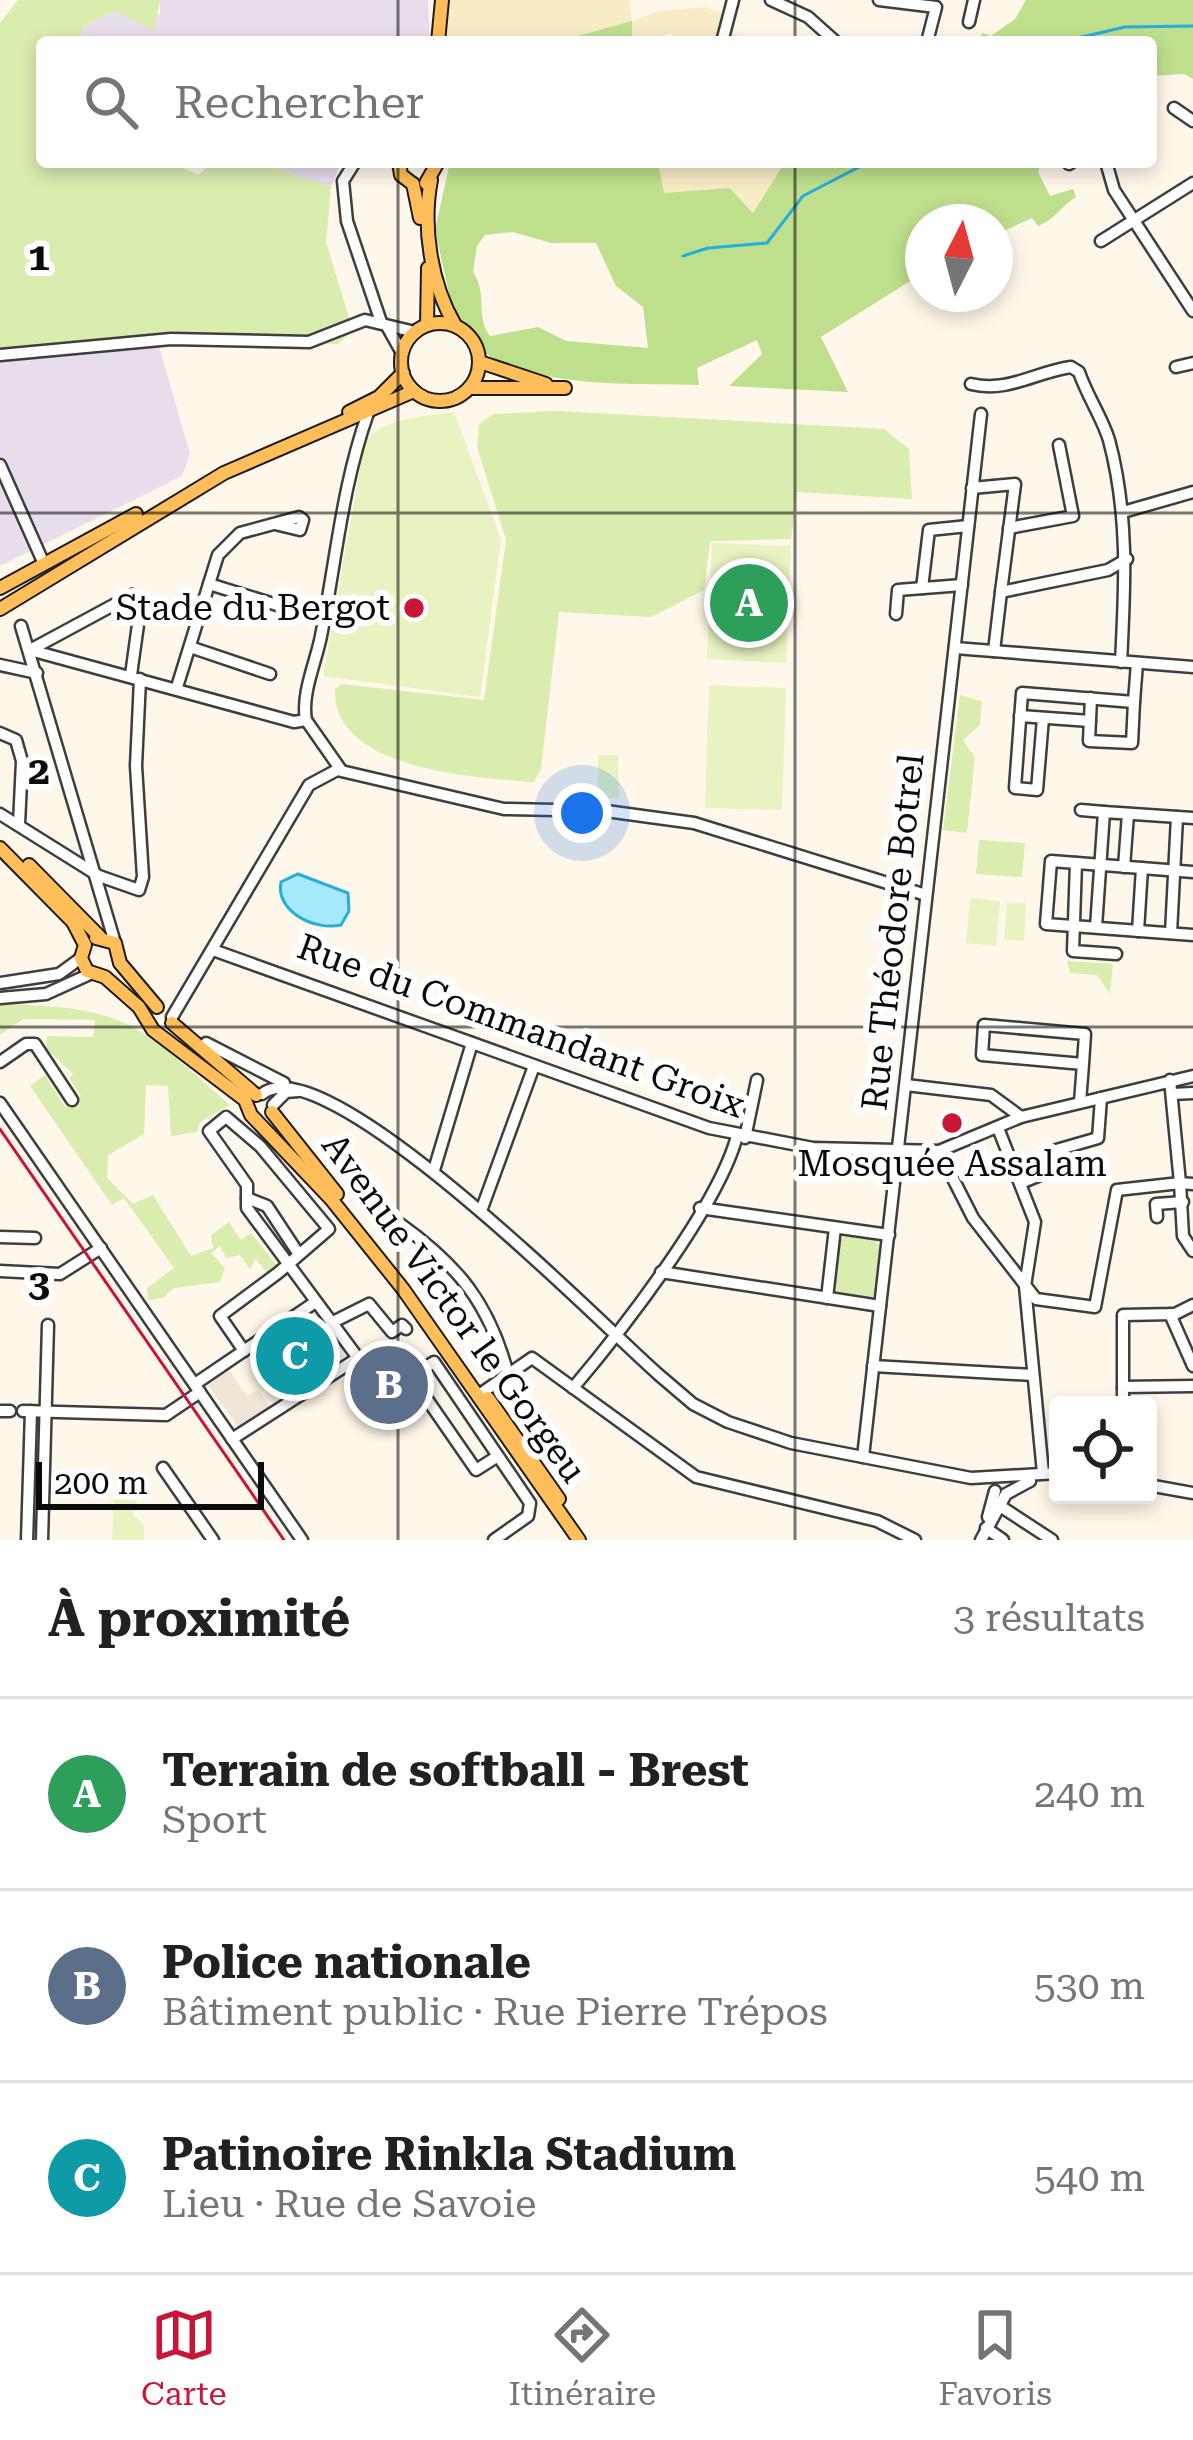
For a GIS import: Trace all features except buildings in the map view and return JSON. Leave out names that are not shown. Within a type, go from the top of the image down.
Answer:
[{"type":"main road","points":[[443,36],[446,0]]},
{"type":"main road","points":[[400,168],[413,184],[428,268],[421,329],[402,353],[403,373],[414,391],[436,401],[470,388],[565,388],[480,362]]},
{"type":"main road","points":[[435,168],[430,180],[430,238],[442,301],[456,326],[473,340],[480,362],[470,388]]},
{"type":"main road","points":[[413,184],[430,180]]},
{"type":"main road","points":[[421,329],[456,326]]},
{"type":"main road","points":[[0,588],[258,448],[367,404],[403,373]]},
{"type":"main road","points":[[0,609],[224,473],[414,391]]},
{"type":"main road","points":[[0,837],[107,939],[120,963],[167,1014],[256,1097]]},
{"type":"main road","points":[[0,848],[73,922],[83,952],[98,975],[158,1032],[256,1097]]},
{"type":"main road","points":[[83,952],[107,939]]},
{"type":"main road","points":[[98,975],[120,963]]},
{"type":"main road","points":[[147,1019],[167,1014]]},
{"type":"main road","points":[[158,1032],[167,1014]]},
{"type":"main road","name":"Avenue Victor le Gorgeu","points":[[256,1097],[273,1108],[484,1392],[583,1540]]},
{"type":"main road","name":"Avenue Victor le Gorgeu","points":[[256,1097],[257,1119],[404,1289],[583,1540]]},
{"type":"main road","points":[[257,1119],[273,1108]]},
{"type":"street","points":[[724,36],[733,0]]},
{"type":"street","points":[[771,0],[808,17],[829,36]]},
{"type":"street","points":[[879,0],[936,7],[929,36]]},
{"type":"street","points":[[969,22],[974,0]]},
{"type":"street","points":[[1174,108],[1193,121]]},
{"type":"street","points":[[351,168],[343,181],[347,220],[385,326],[402,353]]},
{"type":"street","points":[[1108,168],[1114,190],[1193,310]]},
{"type":"street","points":[[1101,241],[1193,182]]},
{"type":"street","points":[[0,355],[171,338],[309,342],[365,320],[421,329]]},
{"type":"street","points":[[1176,367],[1193,363]]},
{"type":"street","points":[[971,384],[996,388],[1075,368],[1106,433],[1123,512],[1127,559],[1121,662]]},
{"type":"street","points":[[341,770],[306,720],[304,704],[326,612],[338,524],[368,413]]},
{"type":"street","name":"Rue Théodore Botrel","points":[[863,1456],[981,414]]},
{"type":"street","points":[[349,420],[360,434]]},
{"type":"street","points":[[1009,528],[1073,516],[1059,446]]},
{"type":"street","points":[[0,465],[44,564]]},
{"type":"street","points":[[972,488],[1015,484],[994,651]]},
{"type":"street","points":[[1123,512],[1193,492]]},
{"type":"street","points":[[177,687],[208,584],[227,543],[275,524]]},
{"type":"street","points":[[922,588],[928,530],[968,526]]},
{"type":"street","points":[[1001,592],[1108,570],[1127,559]]},
{"type":"street","points":[[208,584],[290,609]]},
{"type":"street","points":[[896,614],[898,590],[962,585]]},
{"type":"street","points":[[0,814],[99,876],[139,890],[143,877],[136,677],[141,603],[132,595],[30,650]]},
{"type":"street","points":[[21,626],[113,924],[107,939]]},
{"type":"street","points":[[190,647],[270,674]]},
{"type":"street","points":[[955,648],[1193,667]]},
{"type":"street","points":[[30,650],[294,722],[306,720]]},
{"type":"street","points":[[1091,698],[1089,740],[1132,743],[1137,663]]},
{"type":"street","points":[[0,665],[38,673]]},
{"type":"street","points":[[1042,718],[1037,790],[1015,788],[1022,693],[1134,701]]},
{"type":"street","points":[[1020,716],[1090,721]]},
{"type":"street","points":[[0,733],[16,740],[22,761],[19,824]]},
{"type":"street","points":[[167,1014],[213,950],[309,785],[341,770],[504,809],[636,814],[709,826],[926,895]]},
{"type":"street","points":[[1081,810],[1193,818]]},
{"type":"street","points":[[1096,927],[1104,812]]},
{"type":"street","points":[[1124,867],[1127,814]]},
{"type":"street","points":[[1171,933],[1177,817]]},
{"type":"street","points":[[1193,872],[1051,861],[1046,924],[1193,934]]},
{"type":"street","points":[[1076,863],[1072,951],[1116,954]]},
{"type":"street","points":[[1138,931],[1142,868]]},
{"type":"street","name":"Rue du Commandant Groix","points":[[213,950],[741,1137],[899,1152],[939,1151],[1021,1117],[1193,1076]]},
{"type":"street","points":[[0,983],[58,974],[83,952]]},
{"type":"street","points":[[0,998],[46,994],[98,975]]},
{"type":"street","points":[[1081,1102],[1085,1034],[984,1025],[982,1055],[1083,1064]]},
{"type":"street","points":[[206,1042],[353,1116],[434,1170],[693,1404],[728,1422],[1002,1489],[1052,1540]]},
{"type":"street","points":[[434,1170],[472,1043]]},
{"type":"street","points":[[0,1062],[26,1044],[35,1044],[72,1100]]},
{"type":"street","points":[[481,1211],[534,1066]]},
{"type":"street","points":[[573,1388],[661,1273],[700,1208],[741,1137],[757,1080]]},
{"type":"street","points":[[1170,1080],[1186,1184],[1184,1235],[1193,1251]]},
{"type":"street","points":[[256,1097],[284,1083]]},
{"type":"street","points":[[906,1085],[991,1095],[1021,1117]]},
{"type":"street","points":[[273,1108],[286,1092],[301,1091]]},
{"type":"street","points":[[1172,1094],[1193,1093]]},
{"type":"street","points":[[1021,1183],[1045,1173],[1046,1153],[1102,1133],[1101,1098]]},
{"type":"street","points":[[0,1103],[302,1540]]},
{"type":"street","points":[[232,1439],[358,1358],[284,1264],[247,1208],[247,1185],[209,1131],[226,1117],[274,1162],[329,1229],[284,1264],[220,1316],[244,1351]]},
{"type":"street","points":[[998,1128],[1035,1222],[1025,1286],[1043,1473]]},
{"type":"street","points":[[939,1151],[973,1218],[1036,1299],[1094,1307],[1117,1190],[1186,1184]]},
{"type":"street","points":[[247,1198],[267,1206],[298,1253]]},
{"type":"street","points":[[1157,1216],[1156,1204],[1183,1202]]},
{"type":"street","points":[[700,1208],[889,1235]]},
{"type":"street","points":[[399,1223],[445,1256],[496,1327],[508,1375]]},
{"type":"street","points":[[827,1298],[836,1228]]},
{"type":"street","points":[[0,1237],[35,1238]]},
{"type":"street","points":[[0,1271],[60,1274],[100,1247]]},
{"type":"street","points":[[661,1273],[880,1306]]},
{"type":"street","points":[[22,1411],[166,1415],[244,1351],[314,1303]]},
{"type":"street","points":[[332,1323],[369,1304],[392,1333],[402,1325],[406,1329]]},
{"type":"street","points":[[1124,1396],[1123,1316],[1170,1314],[1193,1306]]},
{"type":"street","points":[[1170,1314],[1193,1366]]},
{"type":"street","points":[[27,1540],[22,1411],[48,1325]]},
{"type":"street","points":[[484,1392],[532,1358],[696,1477],[877,1521],[915,1540]]},
{"type":"street","points":[[494,1540],[531,1510],[500,1459],[434,1362],[411,1376],[476,1470],[500,1459],[516,1451]]},
{"type":"street","points":[[873,1366],[1034,1375]]},
{"type":"street","points":[[1124,1387],[1193,1386]]},
{"type":"street","points":[[22,1411],[41,1540]]},
{"type":"street","points":[[163,1468],[213,1540]]},
{"type":"street","points":[[1003,1540],[984,1534],[1002,1489],[1049,1474]]},
{"type":"street","points":[[1002,1489],[1049,1477]]},
{"type":"street","points":[[1157,1487],[1193,1493]]},
{"type":"shaded area","points":[[160,0],[428,0],[430,36],[80,36],[84,26],[116,11],[160,15]]},
{"type":"shaded area","points":[[447,0],[629,0],[632,21],[659,11],[705,7],[733,17],[730,32],[740,36],[632,36],[631,22],[578,36],[446,36]]},
{"type":"shaded area","points":[[272,168],[339,168],[331,187]]},
{"type":"shaded area","points":[[659,168],[781,168],[753,213],[730,188],[663,194]]},
{"type":"shaded area","points":[[159,346],[190,454],[182,476],[0,566],[0,361]]},
{"type":"shaded area","points":[[229,1370],[247,1396],[258,1390],[270,1407],[239,1428],[208,1385]]},
{"type":"green space","points":[[18,0],[160,0],[154,32],[116,11],[84,26],[80,36],[36,36],[36,168],[182,168],[198,175],[207,168],[272,168],[331,187],[326,242],[353,331],[338,344],[159,346],[0,361],[0,23]]},
{"type":"green space","points":[[1026,0],[1193,0],[1193,79],[1184,74],[1157,76],[1157,36],[991,36],[1015,19]]},
{"type":"green space","points":[[632,21],[632,36],[578,36]]},
{"type":"green space","points":[[449,168],[659,168],[664,193],[730,188],[753,213],[781,168],[1039,168],[1050,196],[1073,189],[1076,197],[1038,226],[1032,218],[1013,227],[1013,204],[905,204],[905,284],[821,337],[848,392],[729,386],[762,354],[757,340],[697,368],[699,385],[589,382],[534,373],[485,353],[479,338],[454,316],[435,230]],"holes":[[[513,232],[551,243],[596,243],[616,286],[643,307],[648,348],[566,341],[538,327],[490,336],[473,272],[477,246],[485,235]]]},
{"type":"green space","points":[[558,411],[884,429],[909,449],[912,499],[797,492],[791,539],[710,541],[704,590],[651,617],[559,612],[541,769],[534,782],[444,772],[380,753],[356,737],[340,716],[335,689],[341,684],[484,700],[506,540],[477,447],[479,424],[494,414]]},
{"type":"green space","name":"Stade du Bergot","points":[[454,412],[501,539],[480,697],[323,676],[365,441],[394,423]]},
{"type":"green space","points":[[712,543],[791,546],[786,663],[707,659]]},
{"type":"green space","points":[[709,685],[786,688],[782,810],[705,808]]},
{"type":"green space","points":[[960,695],[982,701],[980,725],[963,740],[975,757],[967,833],[943,830]]},
{"type":"green space","points":[[598,755],[618,755],[619,798],[598,798]]},
{"type":"green space","points":[[979,840],[1025,843],[1022,877],[976,874]]},
{"type":"green space","points":[[970,898],[1000,901],[996,946],[966,943]]},
{"type":"green space","points":[[1007,902],[1026,903],[1024,941],[1004,940]]},
{"type":"green space","points":[[1067,961],[1113,964],[1110,994],[1097,975],[1070,973]]},
{"type":"green space","points":[[0,1004],[77,1010],[128,1025],[173,1055],[230,1105],[200,1122],[197,1132],[171,1136],[168,1086],[146,1085],[144,1134],[108,1155],[107,1178],[133,1204],[153,1195],[191,1256],[213,1248],[211,1235],[229,1222],[241,1240],[251,1233],[278,1267],[269,1276],[256,1259],[250,1269],[240,1255],[226,1258],[220,1246],[211,1253],[225,1268],[220,1282],[174,1288],[163,1298],[148,1300],[147,1288],[174,1268],[124,1198],[112,1205],[30,1086],[45,1075],[65,1107],[81,1096],[69,1078],[73,1074],[47,1049],[47,1036],[93,1037],[95,1020],[23,1019],[0,1035]]},
{"type":"green space","points":[[840,1239],[875,1240],[880,1246],[874,1295],[868,1299],[836,1294],[833,1288]]},
{"type":"green space","points":[[360,1369],[386,1404],[368,1417],[343,1382]]},
{"type":"green space","points":[[114,1499],[137,1501],[133,1515],[144,1525],[144,1540],[112,1540]]},
{"type":"water","points":[[298,874],[348,893],[349,911],[341,925],[319,925],[290,910],[281,882]]},
{"type":"waterway","points":[[1086,36],[1125,27],[1193,26]]},
{"type":"waterway","points":[[683,256],[708,248],[767,243],[803,196],[857,168]]},
{"type":"tram line","points":[[0,1129],[284,1540]]},
{"type":"place","name":"Terrain de softball - Brest","points":[[749,603]]},
{"type":"place","name":"Stade du Bergot","points":[[414,608]]},
{"type":"place","name":"Mosquée Assalam","points":[[952,1123]]},
{"type":"place","name":"Patinoire Rinkla Stadium","points":[[295,1356]]},
{"type":"place","name":"Police nationale","points":[[389,1385]]}]
